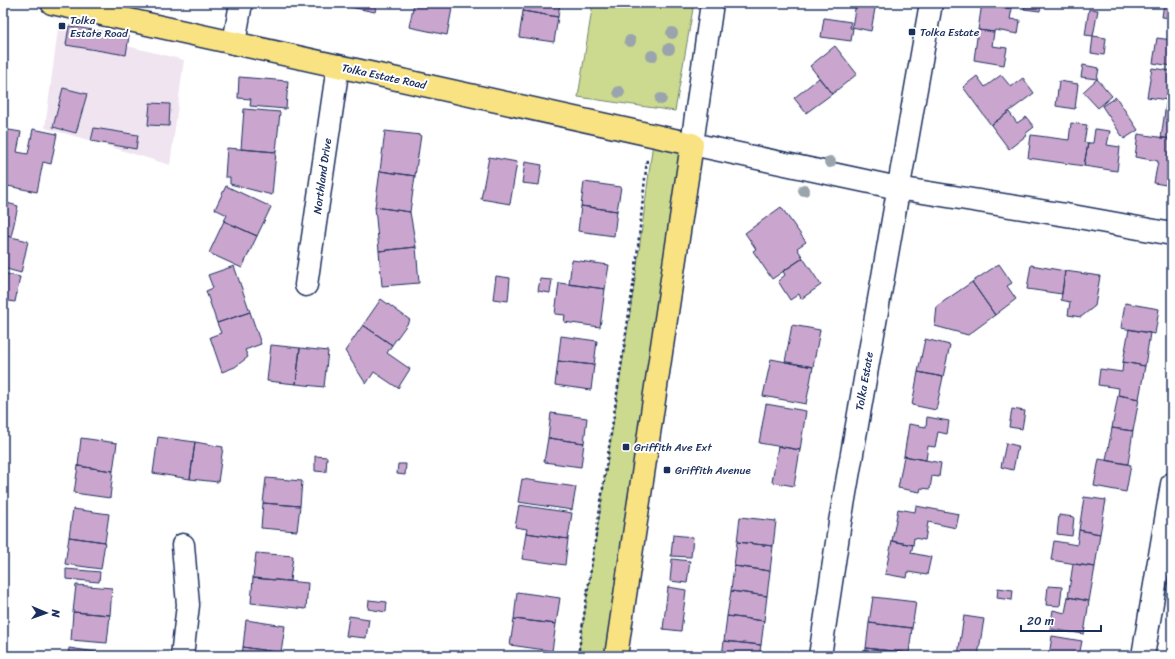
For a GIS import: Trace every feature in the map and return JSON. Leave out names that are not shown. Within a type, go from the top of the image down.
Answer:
[{"type":"main road","name":"Tolka Estate Road","points":[[52,3],[692,144]]},
{"type":"main road","points":[[616,656],[692,144]]},
{"type":"street","points":[[234,43],[241,3]]},
{"type":"street","points":[[712,3],[692,144],[898,188],[1078,217],[1172,234]]},
{"type":"street","name":"Tolka Estate","points":[[820,656],[842,506],[931,3]]},
{"type":"street","name":"Northland Drive","points":[[306,285],[338,66]]},
{"type":"street","points":[[1143,656],[1172,484]]},
{"type":"street","points":[[182,656],[188,605],[183,545]]},
{"type":"path","points":[[578,656],[636,266],[649,135]]},
{"type":"shaded area","points":[[58,29],[184,60],[170,165],[45,128]]},
{"type":"green space","points":[[593,3],[694,3],[675,111],[578,97]]},
{"type":"green space","points":[[653,142],[691,151],[613,656],[578,656],[637,266]]},
{"type":"building","points":[[330,3],[377,3],[375,12]]},
{"type":"building","points":[[414,3],[453,3],[447,35],[409,27]]},
{"type":"building","points":[[524,3],[560,3],[558,17],[523,11]]},
{"type":"building","points":[[856,3],[876,3],[871,31],[852,27]]},
{"type":"building","points":[[982,3],[999,3],[998,6],[1012,9],[1010,19],[1020,20],[1018,34],[995,30],[994,32],[978,30]]},
{"type":"building","points":[[1025,3],[1041,3],[1040,11],[1024,9]]},
{"type":"building","points":[[1164,3],[1172,3],[1172,18],[1162,17]]},
{"type":"building","points":[[1089,9],[1098,10],[1093,36],[1085,35]]},
{"type":"building","points":[[523,11],[558,17],[554,42],[519,37]]},
{"type":"building","points":[[824,18],[851,22],[850,28],[853,28],[851,41],[821,37]]},
{"type":"building","points":[[69,26],[129,36],[126,55],[66,45]]},
{"type":"building","points":[[978,30],[994,32],[992,46],[1007,48],[1004,65],[974,60]]},
{"type":"building","points":[[1093,36],[1106,38],[1104,55],[1091,53]]},
{"type":"building","points":[[1157,38],[1172,40],[1172,66],[1153,63]]},
{"type":"building","points":[[835,46],[857,74],[832,94],[810,66]]},
{"type":"building","points":[[1083,65],[1099,68],[1097,79],[1081,77]]},
{"type":"building","points":[[1152,68],[1172,71],[1172,105],[1166,104],[1167,100],[1147,97]]},
{"type":"building","points":[[1001,75],[1011,87],[1023,78],[1034,93],[991,125],[963,87],[977,76],[985,87]]},
{"type":"building","points":[[239,77],[288,81],[286,109],[250,106],[251,99],[238,98]]},
{"type":"building","points":[[819,78],[832,94],[806,113],[794,98]]},
{"type":"building","points":[[1097,79],[1112,96],[1098,108],[1083,92]]},
{"type":"building","points":[[1059,81],[1078,84],[1075,109],[1056,106]]},
{"type":"building","points":[[63,88],[87,94],[76,133],[53,127]]},
{"type":"building","points":[[1116,97],[1138,130],[1124,139],[1102,106]]},
{"type":"building","points":[[150,103],[170,104],[169,126],[148,125]]},
{"type":"building","points":[[1166,104],[1172,105],[1172,139],[1161,138]]},
{"type":"building","points":[[244,109],[280,112],[276,152],[241,149]]},
{"type":"building","points":[[1009,112],[1017,123],[1026,117],[1034,127],[1025,134],[1027,135],[1009,149],[991,125]]},
{"type":"building","points":[[1071,123],[1087,125],[1084,142],[1088,143],[1084,166],[1028,158],[1031,135],[1069,140]]},
{"type":"building","points":[[94,128],[138,135],[136,149],[91,141]]},
{"type":"building","points":[[3,129],[21,132],[17,152],[28,154],[33,129],[57,134],[51,164],[43,162],[37,192],[3,185]]},
{"type":"building","points":[[1095,129],[1110,131],[1107,145],[1120,147],[1117,171],[1084,166],[1088,143],[1093,143]]},
{"type":"building","points":[[385,131],[421,135],[415,176],[380,171]]},
{"type":"building","points":[[1138,134],[1172,139],[1172,186],[1154,183],[1158,161],[1135,157]]},
{"type":"building","points":[[227,148],[276,152],[272,195],[230,184],[230,177],[225,177]]},
{"type":"building","points":[[489,157],[517,162],[510,204],[481,199]]},
{"type":"building","points":[[525,162],[542,165],[539,185],[522,183]]},
{"type":"building","points":[[380,171],[415,176],[410,212],[375,207]]},
{"type":"building","points":[[584,182],[621,187],[617,211],[581,206]]},
{"type":"building","points":[[226,186],[271,207],[257,236],[224,221],[227,215],[215,209]]},
{"type":"building","points":[[3,202],[18,206],[11,237],[3,235]]},
{"type":"building","points":[[581,206],[617,211],[614,236],[578,231]]},
{"type":"building","points":[[375,207],[410,212],[416,247],[379,251]]},
{"type":"building","points":[[781,207],[806,242],[797,248],[803,258],[772,279],[753,251],[756,249],[745,233]]},
{"type":"building","points":[[224,221],[257,236],[242,268],[209,253]]},
{"type":"building","points":[[3,235],[28,241],[21,273],[3,268]]},
{"type":"building","points":[[416,247],[419,283],[382,286],[379,251]]},
{"type":"building","points":[[803,258],[821,285],[801,299],[799,294],[790,300],[778,281],[785,275],[783,271]]},
{"type":"building","points":[[572,260],[609,265],[605,289],[569,284]]},
{"type":"building","points":[[999,264],[1012,283],[1007,286],[1016,299],[995,315],[972,282]]},
{"type":"building","points":[[1031,265],[1065,271],[1062,294],[1027,289]]},
{"type":"building","points":[[234,266],[250,312],[217,323],[206,291],[213,288],[208,275]]},
{"type":"building","points":[[1065,271],[1100,276],[1095,306],[1081,317],[1068,315],[1070,302],[1061,300]]},
{"type":"building","points":[[3,273],[20,277],[15,302],[3,300]]},
{"type":"building","points":[[496,276],[510,278],[508,301],[493,299]]},
{"type":"building","points":[[540,279],[552,280],[550,293],[538,291]]},
{"type":"building","points":[[972,282],[995,315],[968,335],[935,326],[937,306]]},
{"type":"building","points":[[559,283],[605,289],[600,327],[564,322],[565,315],[555,314]]},
{"type":"building","points":[[381,299],[410,320],[392,345],[363,325]]},
{"type":"building","points":[[1125,303],[1159,309],[1155,334],[1121,328]]},
{"type":"building","points":[[250,312],[261,344],[245,350],[248,357],[235,367],[222,372],[210,337],[221,333],[217,323]]},
{"type":"building","points":[[363,325],[392,345],[387,353],[410,369],[398,388],[374,372],[366,384],[345,351]]},
{"type":"building","points":[[792,325],[820,330],[813,367],[785,362]]},
{"type":"building","points":[[1129,329],[1150,333],[1145,366],[1123,362]]},
{"type":"building","points":[[561,336],[597,341],[594,365],[558,361]]},
{"type":"building","points":[[925,339],[950,345],[943,377],[918,372]]},
{"type":"building","points":[[271,345],[300,348],[296,384],[267,381]]},
{"type":"building","points":[[300,348],[328,351],[324,387],[296,384]]},
{"type":"building","points":[[771,359],[813,367],[806,404],[763,396]]},
{"type":"building","points":[[558,361],[594,365],[591,390],[555,385]]},
{"type":"building","points":[[1123,362],[1145,366],[1139,399],[1118,395],[1119,388],[1098,385],[1100,369],[1122,372]]},
{"type":"building","points":[[918,372],[943,377],[936,410],[912,405]]},
{"type":"building","points":[[1118,395],[1139,399],[1133,431],[1112,428]]},
{"type":"building","points":[[766,404],[806,411],[800,450],[759,443]]},
{"type":"building","points":[[1012,409],[1025,411],[1022,429],[1009,427]]},
{"type":"building","points":[[551,413],[587,418],[584,443],[548,438]]},
{"type":"building","points":[[927,417],[949,421],[947,434],[938,432],[935,447],[928,446],[926,460],[904,456],[909,424],[926,427]]},
{"type":"building","points":[[1112,428],[1133,431],[1128,464],[1106,460]]},
{"type":"building","points":[[158,437],[195,442],[190,479],[153,473]]},
{"type":"building","points":[[81,438],[117,443],[113,471],[78,466]]},
{"type":"building","points":[[548,438],[584,443],[581,467],[544,462]]},
{"type":"building","points":[[195,442],[223,447],[218,482],[190,479]]},
{"type":"building","points":[[1006,443],[1018,446],[1013,470],[1001,467]]},
{"type":"building","points":[[778,446],[800,450],[794,486],[772,482]]},
{"type":"building","points":[[315,456],[327,457],[326,472],[315,471]]},
{"type":"building","points":[[904,456],[941,463],[939,477],[932,476],[930,489],[921,488],[920,492],[898,488]]},
{"type":"building","points":[[1099,459],[1131,465],[1126,492],[1094,486]]},
{"type":"building","points":[[398,464],[406,464],[405,475],[397,474]]},
{"type":"building","points":[[78,466],[113,471],[110,498],[74,493]]},
{"type":"building","points":[[266,478],[302,481],[300,506],[263,503]]},
{"type":"building","points":[[522,479],[576,487],[572,510],[518,502]]},
{"type":"building","points":[[1084,497],[1106,500],[1100,534],[1079,530]]},
{"type":"building","points":[[263,503],[300,506],[297,531],[261,528]]},
{"type":"building","points":[[519,505],[572,513],[568,539],[526,533],[527,529],[515,527]]},
{"type":"building","points":[[916,506],[959,514],[956,528],[928,522],[925,540],[914,538],[913,545],[892,541],[898,509],[915,512]]},
{"type":"building","points":[[73,509],[109,514],[105,542],[69,537]]},
{"type":"building","points":[[1059,515],[1074,517],[1072,536],[1057,534]]},
{"type":"building","points":[[740,517],[776,521],[773,546],[737,542]]},
{"type":"building","points":[[1079,530],[1100,534],[1095,567],[1051,560],[1054,541],[1077,545]]},
{"type":"building","points":[[526,533],[568,539],[565,565],[522,559]]},
{"type":"building","points":[[673,535],[693,537],[691,557],[671,556]]},
{"type":"building","points":[[69,537],[105,542],[101,569],[65,564]]},
{"type":"building","points":[[892,541],[913,545],[911,553],[931,557],[927,575],[908,572],[907,578],[885,574]]},
{"type":"building","points":[[737,542],[773,546],[770,571],[734,566]]},
{"type":"building","points":[[256,553],[293,556],[290,581],[253,578]]},
{"type":"building","points":[[672,559],[690,561],[687,583],[670,581]]},
{"type":"building","points":[[1073,564],[1095,567],[1089,601],[1068,597]]},
{"type":"building","points":[[734,566],[770,571],[767,596],[731,591]]},
{"type":"building","points":[[66,569],[100,572],[99,582],[66,579]]},
{"type":"building","points":[[253,578],[308,583],[306,609],[251,603]]},
{"type":"building","points":[[76,585],[112,588],[110,615],[73,612]]},
{"type":"building","points":[[1048,586],[1062,587],[1060,606],[1046,605]]},
{"type":"building","points":[[668,587],[686,590],[681,631],[663,629]]},
{"type":"building","points":[[998,588],[1013,590],[1012,600],[997,598]]},
{"type":"building","points":[[731,591],[767,596],[764,621],[727,616]]},
{"type":"building","points":[[517,592],[560,598],[556,624],[514,619]]},
{"type":"building","points":[[873,597],[916,602],[912,628],[869,623]]},
{"type":"building","points":[[1068,597],[1089,601],[1084,634],[1050,629],[1053,610],[1065,613]]},
{"type":"building","points":[[369,600],[387,602],[386,612],[368,609]]},
{"type":"building","points":[[73,612],[110,615],[107,643],[71,640]]},
{"type":"building","points":[[349,616],[369,619],[366,638],[346,636]]},
{"type":"building","points":[[727,616],[764,621],[761,645],[724,641]]},
{"type":"building","points":[[964,616],[984,619],[978,656],[958,655]]},
{"type":"building","points":[[514,619],[556,624],[552,651],[510,645]]},
{"type":"building","points":[[246,620],[285,626],[281,653],[243,647]]},
{"type":"building","points":[[869,623],[912,628],[909,653],[866,648]]},
{"type":"building","points":[[1052,636],[1082,641],[1079,656],[1049,656]]},
{"type":"building","points":[[724,641],[761,645],[759,656],[722,656]]},
{"type":"building","points":[[243,647],[281,653],[280,656],[242,656]]},
{"type":"building","points":[[69,648],[123,656],[68,656]]},
{"type":"building","points":[[866,648],[909,653],[909,656],[865,656]]},
{"type":"place","name":"Tolka Estate Road","points":[[62,26]]},
{"type":"place","name":"Tolka Estate","points":[[912,32]]},
{"type":"place","name":"Griffith Ave Ext","points":[[626,447]]},
{"type":"place","name":"Griffith Avenue","points":[[667,470]]}]
